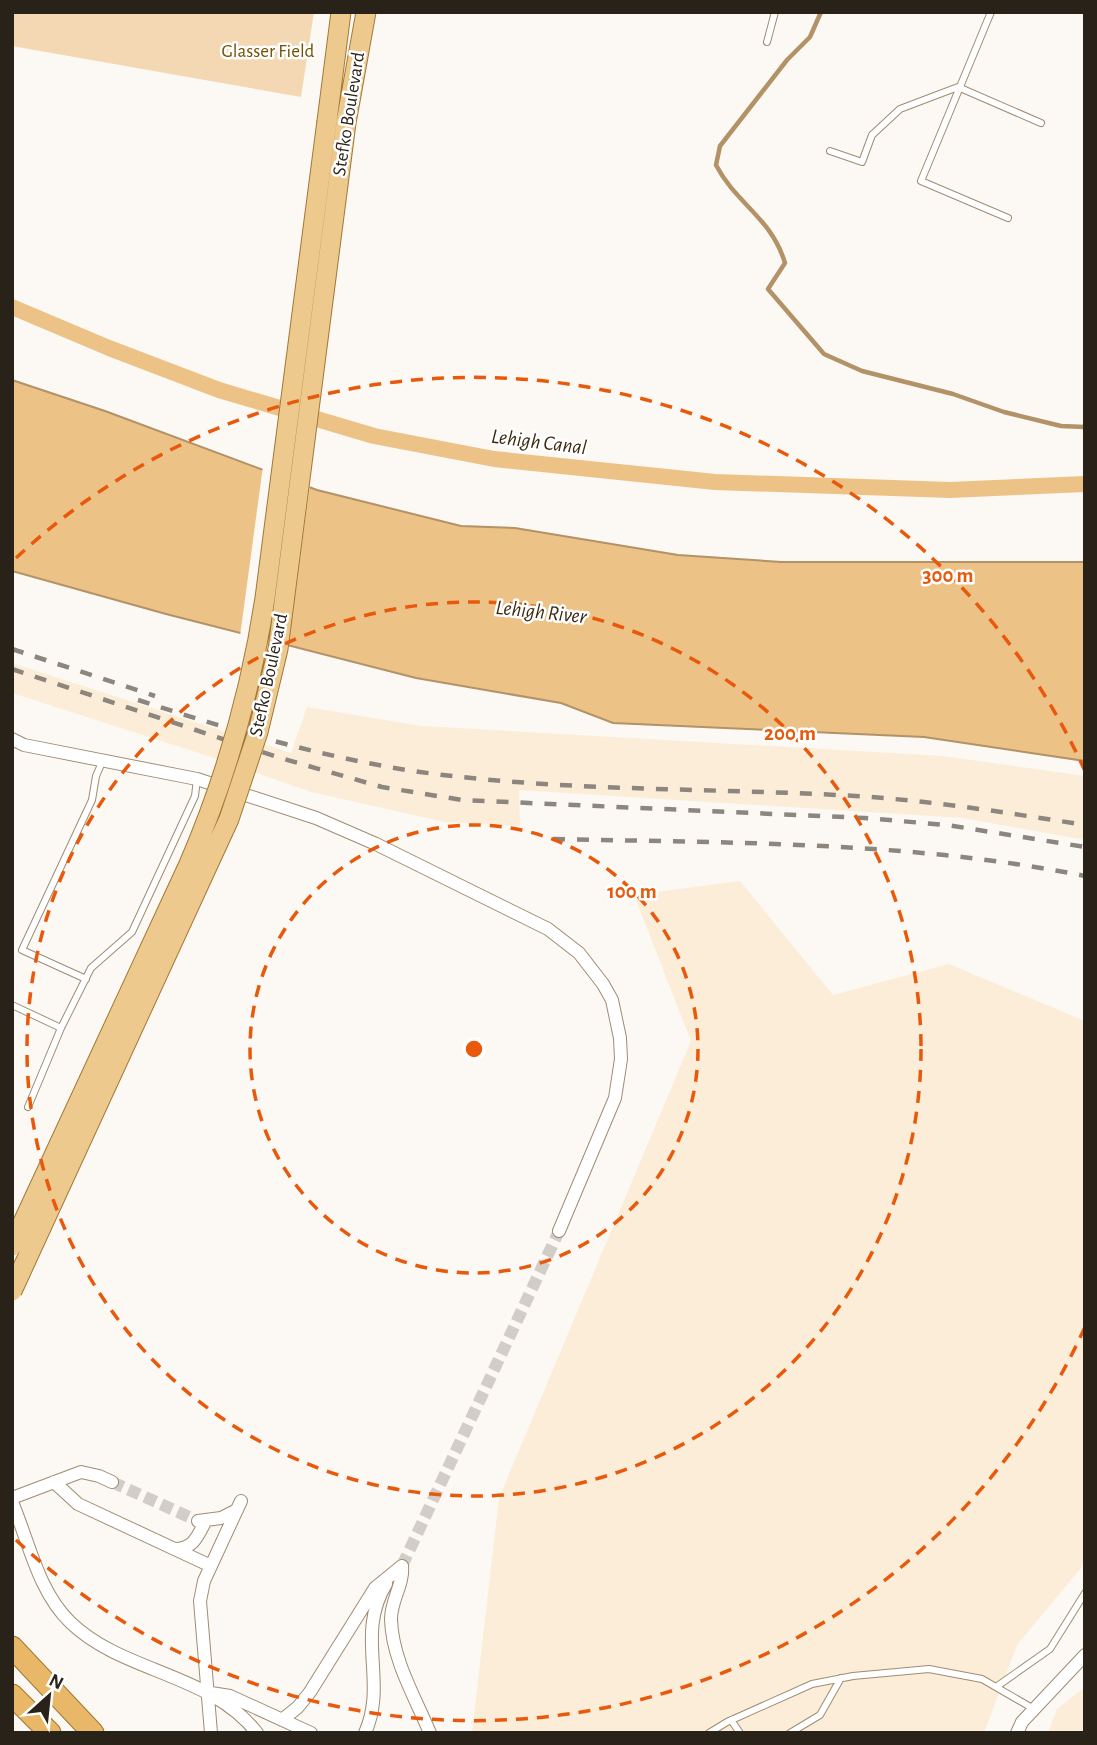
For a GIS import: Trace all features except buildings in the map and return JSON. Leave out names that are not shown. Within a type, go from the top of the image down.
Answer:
[{"type":"highway","points":[[12,1647],[93,1733]]},
{"type":"highway","points":[[12,1695],[50,1733]]},
{"type":"main road","name":"Stefko Boulevard","points":[[12,1291],[211,860],[242,785],[258,732],[278,649],[336,122],[341,12]]},
{"type":"main road","name":"Stefko Boulevard","points":[[12,1246],[189,864],[212,810],[239,726],[264,610],[336,122],[366,12]]},
{"type":"street","points":[[12,739],[24,745],[197,779],[316,818],[388,850],[548,929],[579,953],[612,1000],[617,1017],[621,1059],[619,1084],[604,1126],[559,1231]]},
{"type":"street","points":[[112,1482],[80,1472],[12,1500],[32,1557],[50,1596],[70,1623],[106,1647],[207,1693],[244,1719],[257,1733]]},
{"type":"street","points":[[54,1482],[78,1504],[211,1566]]},
{"type":"street","points":[[201,1522],[221,1518],[239,1505],[204,1581],[200,1601],[211,1733]]},
{"type":"street","points":[[174,1549],[185,1549],[191,1545],[201,1522]]},
{"type":"street","points":[[201,1522],[226,1534]]},
{"type":"street","points":[[282,1720],[298,1707],[310,1692],[375,1588],[398,1574]]},
{"type":"street","points":[[365,1733],[374,1702],[371,1624],[381,1592],[398,1574]]},
{"type":"street","points":[[398,1574],[391,1615],[394,1649],[430,1733]]},
{"type":"street","points":[[1017,1733],[1022,1722],[1085,1655]]},
{"type":"street","points":[[207,1693],[230,1696],[311,1733]]},
{"type":"lane","points":[[767,41],[775,12]]},
{"type":"lane","points":[[990,12],[921,181],[1008,218]]},
{"type":"lane","points":[[830,151],[862,162],[872,135],[900,109],[958,86],[1041,123]]},
{"type":"lane","points":[[86,979],[22,950],[92,800],[96,776],[103,760]]},
{"type":"lane","points":[[28,1107],[61,1028],[91,968],[132,932],[191,805],[197,779]]},
{"type":"lane","points":[[12,1005],[61,1028]]},
{"type":"lane","points":[[996,1688],[1051,1649],[1085,1593]]},
{"type":"lane","points":[[709,1733],[731,1720],[812,1684],[841,1678],[929,1669],[982,1679],[1034,1709]]},
{"type":"lane","points":[[790,1733],[820,1715],[841,1678]]},
{"type":"lane","points":[[731,1720],[740,1733]]},
{"type":"shaded area","points":[[12,663],[291,753],[307,707],[421,726],[943,756],[1085,776],[1085,840],[963,818],[519,790],[520,826],[445,822],[311,792],[12,693]]},
{"type":"shaded area","points":[[740,881],[833,995],[949,964],[1085,1021],[1085,1560],[1017,1645],[984,1733],[472,1733],[499,1498],[691,1041],[634,895]]},
{"type":"shaded area","points":[[1085,1687],[1085,1733],[1048,1733],[1057,1709]]},
{"type":"green space","name":"Glasser Field","points":[[12,12],[314,12],[301,97],[12,46]]},
{"type":"water","name":"Lehigh River","points":[[12,380],[105,411],[317,490],[461,526],[515,528],[678,555],[781,562],[1085,562],[1085,761],[924,737],[613,723],[561,703],[416,678],[166,614],[12,571]]},
{"type":"pier","points":[[263,466],[310,484],[288,649],[240,636]]},
{"type":"waterway","points":[[821,12],[810,37],[787,60],[720,146],[716,165],[724,179],[762,222],[779,247],[785,263],[768,289],[824,354],[862,371],[953,394],[1004,412],[1061,426],[1085,427]]},
{"type":"waterway","name":"Lehigh Canal","points":[[12,307],[219,390],[374,436],[494,459],[715,482],[950,490],[1085,484]]},
{"type":"tunnel","points":[[402,1566],[559,1231]]},
{"type":"tunnel","points":[[112,1482],[198,1521]]},
{"type":"railway","points":[[12,649],[155,696]]},
{"type":"railway","points":[[12,669],[277,757],[382,787],[462,800],[864,818],[947,825],[1085,847]]},
{"type":"railway","points":[[138,700],[278,742],[420,772],[577,786],[869,797],[1085,825]]},
{"type":"railway","points":[[553,839],[753,843],[887,850],[953,856],[1085,876]]}]
